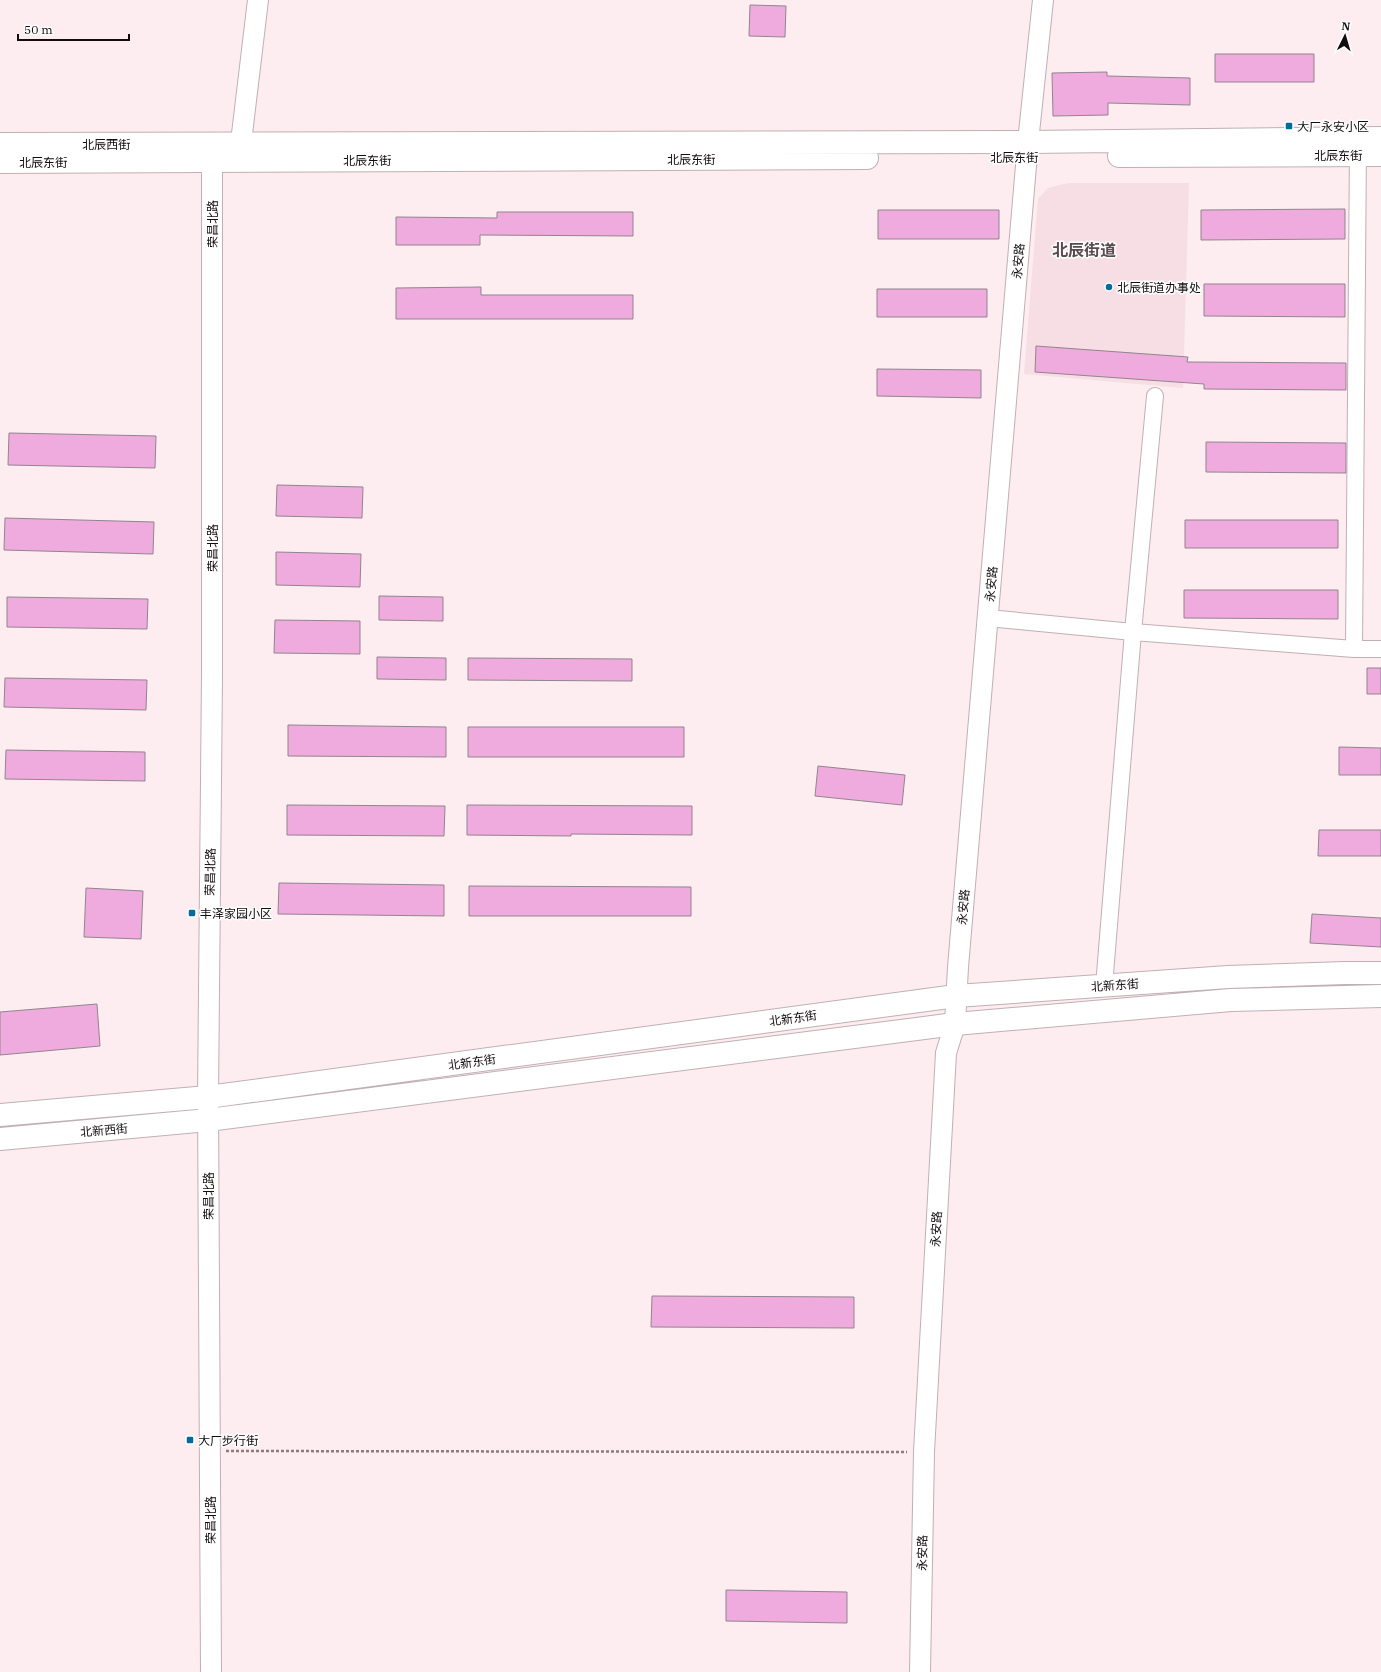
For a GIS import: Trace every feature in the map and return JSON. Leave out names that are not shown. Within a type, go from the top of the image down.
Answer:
[{"type":"main road","name":"北辰东街","points":[[212,152],[239,161],[1027,150],[1381,138]]},
{"type":"main road","name":"北辰西街","points":[[0,144],[212,152]]},
{"type":"main road","name":"北辰东街","points":[[0,162],[212,152],[1027,150],[1381,155]]},
{"type":"main road","name":"北新东街","points":[[208,1097],[956,996],[1228,977],[1381,973]]},
{"type":"main road","name":"北新东街","points":[[208,1120],[955,1024],[1231,1000],[1381,996]]},
{"type":"main road","name":"北新西街","points":[[0,1115],[208,1097]]},
{"type":"main road","name":"北新西街","points":[[0,1139],[208,1120]]},
{"type":"street","points":[[239,161],[258,0]]},
{"type":"street","name":"永安路","points":[[920,1672],[924,1452],[946,1053],[955,1024],[956,996],[1027,150],[1043,0]]},
{"type":"street","points":[[1354,649],[1358,138]]},
{"type":"street","name":"荣昌北路","points":[[210,1672],[208,1097],[212,675],[212,152]]},
{"type":"street","points":[[1104,986],[1154,396]]},
{"type":"street","points":[[988,618],[1133,632],[1354,649],[1381,649]]},
{"type":"street","points":[[550,1052],[553,1076]]},
{"type":"path","points":[[210,1451],[924,1452]]},
{"type":"shaded area","name":"北辰街道办事处","points":[[1068,183],[1189,183],[1183,388],[1024,374],[1038,199],[1048,188]]},
{"type":"building","points":[[750,5],[786,6],[785,37],[749,36]]},
{"type":"building","points":[[1215,54],[1314,54],[1314,82],[1215,82]]},
{"type":"building","points":[[1107,72],[1107,76],[1190,78],[1190,105],[1108,103],[1108,115],[1053,116],[1052,73]]},
{"type":"building","points":[[1345,209],[1345,239],[1201,240],[1201,210]]},
{"type":"building","points":[[878,210],[999,210],[999,239],[878,239]]},
{"type":"building","points":[[497,212],[633,212],[633,236],[480,235],[480,245],[396,245],[396,217],[497,218]]},
{"type":"building","points":[[1204,284],[1345,284],[1345,317],[1204,316]]},
{"type":"building","points":[[481,287],[481,295],[633,295],[633,319],[396,319],[396,288]]},
{"type":"building","points":[[877,289],[987,289],[987,317],[877,317]]},
{"type":"building","points":[[1036,346],[1188,357],[1187,362],[1346,363],[1346,390],[1204,389],[1204,384],[1035,372]]},
{"type":"building","points":[[877,369],[981,370],[981,398],[877,396]]},
{"type":"building","points":[[9,433],[156,436],[155,468],[8,465]]},
{"type":"building","points":[[1206,442],[1346,443],[1346,473],[1206,472]]},
{"type":"building","points":[[277,485],[363,487],[362,518],[276,516]]},
{"type":"building","points":[[5,518],[154,522],[153,554],[4,550]]},
{"type":"building","points":[[1185,520],[1338,520],[1338,548],[1185,548]]},
{"type":"building","points":[[276,552],[361,554],[360,587],[276,585]]},
{"type":"building","points":[[1184,590],[1338,590],[1338,619],[1184,618]]},
{"type":"building","points":[[379,596],[443,597],[443,621],[379,620]]},
{"type":"building","points":[[7,597],[148,599],[147,629],[7,627]]},
{"type":"building","points":[[275,620],[360,621],[360,654],[274,653]]},
{"type":"building","points":[[377,657],[446,658],[446,680],[377,679]]},
{"type":"building","points":[[468,658],[632,659],[632,681],[468,680]]},
{"type":"building","points":[[1367,668],[1381,668],[1381,694],[1367,694]]},
{"type":"building","points":[[5,678],[147,680],[146,710],[4,707]]},
{"type":"building","points":[[288,725],[446,727],[446,757],[288,756]]},
{"type":"building","points":[[468,727],[684,727],[684,757],[468,757]]},
{"type":"building","points":[[1339,747],[1381,748],[1381,775],[1339,775]]},
{"type":"building","points":[[6,750],[145,752],[145,781],[5,779]]},
{"type":"building","points":[[818,766],[905,775],[902,805],[815,796]]},
{"type":"building","points":[[287,805],[445,806],[444,836],[287,835]]},
{"type":"building","points":[[467,805],[692,806],[692,835],[467,835]]},
{"type":"building","points":[[1319,830],[1381,830],[1381,856],[1318,856]]},
{"type":"building","points":[[279,883],[444,885],[444,916],[278,914]]},
{"type":"building","points":[[469,886],[691,887],[691,916],[469,916]]},
{"type":"building","points":[[86,888],[143,891],[141,939],[84,937]]},
{"type":"building","points":[[1312,914],[1381,918],[1381,947],[1310,943]]},
{"type":"building","points":[[97,1004],[100,1046],[0,1055],[0,1012]]},
{"type":"building","points":[[652,1296],[854,1297],[854,1328],[651,1327]]},
{"type":"building","points":[[726,1590],[847,1592],[847,1623],[726,1621]]},
{"type":"place","name":"大厂永安小区","points":[[1289,126]]},
{"type":"place","name":"北辰街道办事处","points":[[1109,287]]},
{"type":"place","name":"丰泽家园小区","points":[[192,913]]},
{"type":"place","name":"大厂步行街","points":[[190,1440]]},
{"type":"district","name":"北辰街道","points":[[1084,250]]}]
